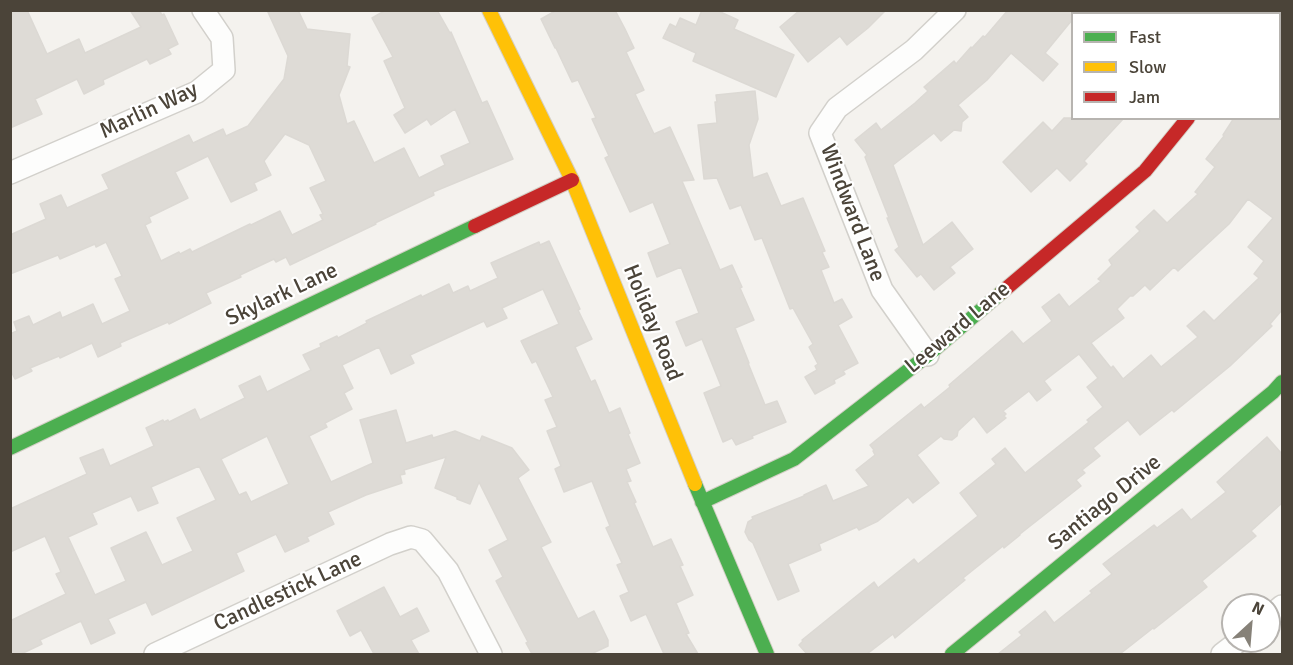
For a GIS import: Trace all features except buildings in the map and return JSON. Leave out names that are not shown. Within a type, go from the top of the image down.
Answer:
[{"type":"street","name":"Marlin Way","points":[[10,173],[196,92],[224,70],[222,39],[203,10]]},
{"type":"street","name":"Holiday Road","points":[[489,10],[572,180],[702,502],[767,654]]},
{"type":"street","name":"Windward Lane","points":[[928,355],[882,290],[820,133],[837,108],[914,50],[955,10]]},
{"type":"street","name":"Leeward Lane","points":[[702,502],[794,459],[928,355],[1145,171],[1186,120]]},
{"type":"street","name":"Skylark Lane","points":[[10,448],[572,180]]},
{"type":"street","name":"Santiago Drive","points":[[952,654],[1273,392],[1282,382]]},
{"type":"street","name":"Candlestick Lane","points":[[155,654],[390,544],[411,537],[422,540],[448,571],[491,654]]},
{"type":"traffic: fast","points":[[10,448],[475,226]]},
{"type":"traffic: fast","points":[[702,502],[794,459],[928,355],[1002,292]]},
{"type":"traffic: fast","points":[[952,654],[1273,392],[1282,382]]},
{"type":"traffic: fast","points":[[695,484],[767,654]]},
{"type":"traffic: slow","points":[[489,10],[572,180],[695,484]]},
{"type":"traffic: jam","points":[[1002,292],[1145,171],[1186,120]]},
{"type":"traffic: jam","points":[[475,226],[572,180]]}]
